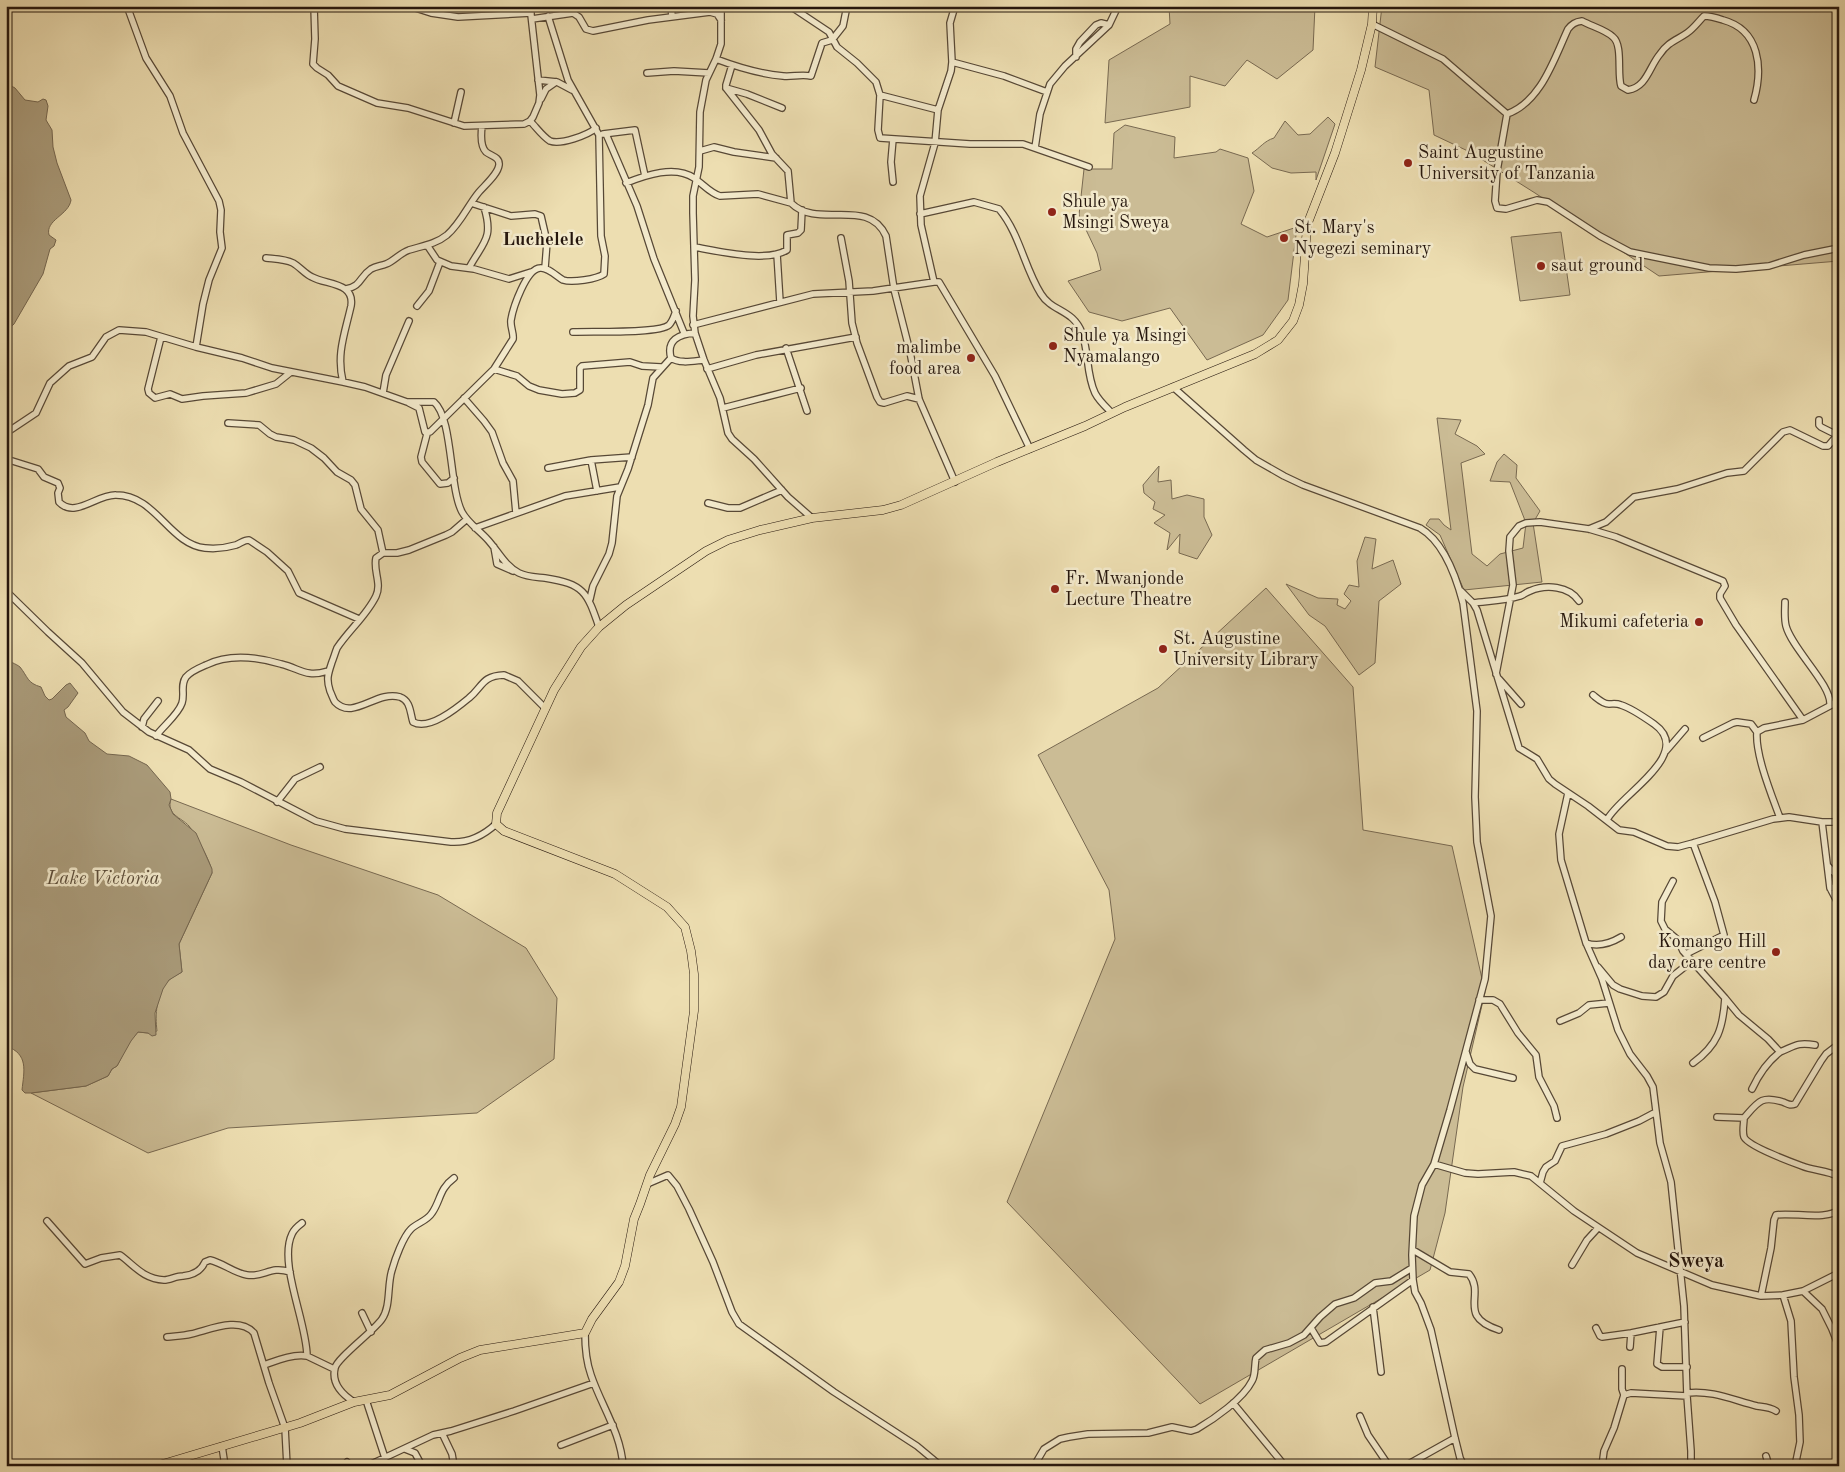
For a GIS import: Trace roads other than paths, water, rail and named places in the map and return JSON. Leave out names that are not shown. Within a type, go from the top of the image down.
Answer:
[{"type":"main road","points":[[156,1466],[285,1428],[354,1402],[390,1395],[460,1358],[480,1350],[585,1333],[592,1319],[619,1282],[625,1266],[634,1219],[647,1184],[681,1107],[694,1011],[694,974],[685,927],[668,907],[615,874],[504,831],[496,824],[497,813],[545,708],[574,657],[599,627],[626,606],[663,579],[718,545],[760,530],[812,518],[892,508],[1272,346],[1285,334],[1293,321],[1299,305],[1303,284],[1306,233],[1309,219],[1335,153],[1361,70],[1372,24],[1374,6]]},
{"type":"street","points":[[127,6],[133,27],[146,58],[170,96],[183,133],[219,201],[221,210],[220,232],[222,248],[209,280],[196,347]]},
{"type":"street","points":[[314,6],[314,64],[328,75],[334,83],[377,102],[408,108],[464,126],[516,125],[530,121],[546,89],[557,82]]},
{"type":"street","points":[[409,6],[430,13],[458,18],[531,13],[548,16],[573,13],[579,17],[586,29],[593,30],[713,12],[721,20]]},
{"type":"street","points":[[573,13],[578,6]]},
{"type":"street","points":[[671,6],[672,17]]},
{"type":"street","points":[[721,6],[721,44],[704,86],[700,105],[700,151],[693,204],[695,280],[693,325],[707,369],[723,408],[725,426],[732,439],[754,459],[795,504],[812,518]]},
{"type":"street","points":[[790,6],[829,32],[837,47],[876,82],[880,95],[878,136],[880,138],[935,142],[1024,144],[1089,166]]},
{"type":"street","points":[[716,59],[732,65],[778,75],[810,76],[820,46],[824,41],[832,40],[844,24],[847,6]]},
{"type":"street","points":[[934,282],[920,214],[921,190],[935,142],[938,110],[952,62],[950,23],[955,6]]},
{"type":"street","points":[[1035,148],[1040,114],[1046,92],[1056,75],[1109,25],[1118,6]]},
{"type":"street","points":[[531,13],[539,103]]},
{"type":"street","points":[[427,245],[440,262],[509,279],[540,267],[566,281],[600,278],[604,274],[606,256],[601,236],[599,135],[566,73],[548,16]]},
{"type":"street","points":[[1507,114],[1524,106],[1533,97],[1571,24],[1582,21],[1613,36],[1617,41],[1619,80],[1621,86],[1628,90],[1636,88],[1643,83],[1661,52],[1676,38],[1685,34],[1704,16],[1726,20],[1738,25],[1749,37],[1760,69],[1759,84],[1754,100]]},
{"type":"street","points":[[1076,57],[1077,46],[1099,24],[1105,23],[1109,25]]},
{"type":"street","points":[[1372,24],[1443,59],[1507,114]]},
{"type":"street","points":[[1089,34],[1102,32]]},
{"type":"street","points":[[952,62],[1004,76],[1046,92]]},
{"type":"street","points":[[732,65],[726,88],[759,130],[768,148],[788,171],[791,203]]},
{"type":"street","points":[[647,73],[687,71],[709,73]]},
{"type":"street","points":[[538,80],[557,82],[574,91]]},
{"type":"street","points":[[726,88],[782,108]]},
{"type":"street","points":[[454,123],[461,92]]},
{"type":"street","points":[[880,95],[938,110]]},
{"type":"street","points":[[1507,114],[1497,171],[1495,201],[1497,208],[1506,209],[1537,200],[1548,202],[1600,236],[1630,252],[1709,268],[1736,269],[1769,266],[1804,255],[1839,248]]},
{"type":"street","points":[[530,121],[546,138],[556,142],[581,137],[596,128]]},
{"type":"street","points":[[346,289],[358,285],[372,269],[387,264],[400,253],[436,242],[448,234],[457,224],[471,202],[499,166],[497,158],[486,152],[484,148],[481,136],[482,126]]},
{"type":"street","points":[[599,135],[635,130],[645,176]]},
{"type":"street","points":[[606,134],[637,206],[654,259],[684,333]]},
{"type":"street","points":[[1024,144],[1036,136]]},
{"type":"street","points":[[893,139],[891,162],[893,182]]},
{"type":"street","points":[[700,151],[714,147],[776,158]]},
{"type":"street","points":[[626,183],[645,176],[672,172],[687,175],[714,194],[720,196],[758,194],[791,203],[802,210],[818,215],[851,214],[877,222],[883,228],[886,236],[894,289],[910,352],[919,399],[955,482]]},
{"type":"street","points":[[471,202],[512,216],[535,214],[541,216],[547,242],[545,268]]},
{"type":"street","points":[[920,214],[974,202],[999,209],[1012,226],[1032,277],[1042,296],[1053,306],[1070,314],[1076,322],[1082,333],[1094,392],[1112,413]]},
{"type":"street","points":[[469,268],[489,233],[484,207]]},
{"type":"street","points":[[694,247],[746,255],[777,254],[787,250],[787,235],[798,233],[802,230],[802,210]]},
{"type":"street","points":[[842,238],[852,323],[880,402],[889,402],[907,396],[919,399]]},
{"type":"street","points":[[777,254],[780,302]]},
{"type":"street","points":[[266,258],[291,262],[310,276],[332,282],[346,289],[352,302],[340,353],[339,362],[343,382]]},
{"type":"street","points":[[416,306],[429,291],[440,262]]},
{"type":"street","points":[[454,478],[448,483],[440,484],[422,462],[421,453],[427,434],[494,369],[513,339],[511,322],[517,297],[531,272]]},
{"type":"street","points":[[693,325],[813,294],[850,294],[939,282],[1002,388],[1030,449]]},
{"type":"street","points":[[572,332],[663,328],[669,325],[676,311]]},
{"type":"street","points":[[383,394],[388,371],[409,321]]},
{"type":"street","points":[[6,433],[36,413],[48,385],[70,366],[92,357],[109,334],[119,330],[130,330],[161,336],[272,368],[343,382],[407,402],[419,408],[423,429],[427,434]]},
{"type":"street","points":[[671,358],[670,347],[673,340],[684,333],[695,333]]},
{"type":"street","points":[[161,336],[148,389],[149,393],[155,398],[170,394],[182,399],[256,391],[276,384],[292,372]]},
{"type":"street","points":[[707,369],[742,358],[786,348],[856,337]]},
{"type":"street","points":[[786,348],[801,388],[807,411]]},
{"type":"street","points":[[671,358],[682,362],[704,360]]},
{"type":"street","points":[[590,599],[612,543],[616,504],[620,487],[632,457],[648,405],[653,378],[671,358]]},
{"type":"street","points":[[494,369],[518,376],[534,388],[562,394],[575,393],[580,390],[580,368],[582,366],[630,362],[642,366],[661,367]]},
{"type":"street","points":[[1173,387],[1256,460],[1303,485],[1420,528],[1429,534],[1443,553],[1460,590],[1476,697],[1475,797],[1477,842],[1492,916],[1485,979],[1480,1000],[1434,1164],[1422,1185],[1416,1208],[1412,1268],[1416,1292],[1431,1330],[1455,1438],[1464,1466]]},
{"type":"street","points":[[723,408],[801,388]]},
{"type":"street","points":[[464,398],[492,432],[503,463],[513,481],[516,513]]},
{"type":"street","points":[[407,402],[434,402],[441,410],[458,503],[467,519],[494,547],[497,564],[520,573],[580,588],[590,599],[599,627]]},
{"type":"street","points":[[1589,529],[1606,522],[1634,497],[1677,489],[1727,473],[1744,471],[1784,432],[1790,430],[1823,446],[1828,446],[1838,434],[1819,425],[1819,420]]},
{"type":"street","points":[[228,424],[259,425],[266,432],[274,436],[294,440],[311,448],[337,472],[351,480],[355,485],[361,509],[378,530],[383,553]]},
{"type":"street","points":[[548,468],[591,460],[632,457]]},
{"type":"street","points":[[6,458],[38,469],[43,477],[58,483],[60,488],[57,497],[59,502],[68,508],[85,505],[116,495],[124,496],[144,504],[159,516],[176,534],[195,546],[225,548],[249,540],[288,571],[299,593],[359,619]]},
{"type":"street","points":[[591,460],[597,491]]},
{"type":"street","points":[[476,528],[565,496],[620,487]]},
{"type":"street","points":[[708,503],[728,508],[740,508],[782,490]]},
{"type":"street","points":[[467,519],[452,532],[405,552],[383,553],[377,556],[375,560],[378,582],[376,594],[371,604],[337,648],[328,671],[327,680],[333,698],[342,706],[353,708],[381,697],[396,696],[402,698],[408,704],[413,722],[418,725],[430,724],[470,697],[481,684],[499,675],[504,675],[515,678],[545,708]]},
{"type":"street","points":[[1497,676],[1513,585],[1509,551],[1510,537],[1519,526],[1526,522],[1540,522],[1589,529],[1616,537],[1724,581],[1725,586],[1720,594],[1720,598],[1803,720]]},
{"type":"street","points":[[1473,602],[1519,597],[1537,588],[1548,587],[1568,590],[1576,595],[1579,601]]},
{"type":"street","points":[[1460,590],[1473,602],[1520,748],[1523,752],[1534,756],[1549,779],[1619,830],[1634,832],[1668,846],[1678,847],[1780,818],[1789,817],[1822,822],[1839,822]]},
{"type":"street","points":[[6,591],[82,663],[122,712],[156,736],[189,750],[210,769],[241,782],[306,817],[345,829],[451,842],[466,842],[476,838],[496,824]]},
{"type":"street","points":[[1785,602],[1784,616],[1788,632],[1828,695],[1830,704]]},
{"type":"street","points":[[349,616],[352,629]]},
{"type":"street","points":[[156,736],[181,705],[185,678],[208,664],[223,659],[239,658],[281,664],[309,674],[328,671]]},
{"type":"street","points":[[1497,676],[1521,704]]},
{"type":"street","points":[[1593,695],[1605,703],[1622,705],[1654,724],[1663,735],[1666,751]]},
{"type":"street","points":[[142,727],[144,719],[158,701]]},
{"type":"street","points":[[1757,732],[1764,728],[1803,720],[1830,704],[1839,701]]},
{"type":"street","points":[[1703,738],[1737,722],[1751,724],[1757,732],[1756,740],[1760,757],[1780,818]]},
{"type":"street","points":[[1606,820],[1610,813],[1640,786],[1685,729]]},
{"type":"street","points":[[277,802],[295,779],[320,767]]},
{"type":"street","points":[[1568,793],[1559,834],[1561,860],[1586,943],[1624,1043],[1651,1083],[1660,1143],[1671,1182],[1681,1272],[1691,1451],[1689,1465]]},
{"type":"street","points":[[1822,822],[1830,888],[1839,905]]},
{"type":"street","points":[[1686,954],[1724,934],[1715,902],[1693,843]]},
{"type":"street","points":[[1828,866],[1839,878]]},
{"type":"street","points":[[1673,881],[1662,902],[1660,921],[1665,929],[1678,940],[1686,954],[1739,1016],[1768,1039],[1780,1052]]},
{"type":"street","points":[[1830,888],[1839,886]]},
{"type":"street","points":[[1586,943],[1597,945],[1609,943],[1621,937]]},
{"type":"street","points":[[1596,966],[1613,985],[1649,998],[1656,997],[1664,992],[1673,976],[1692,961]]},
{"type":"street","points":[[1693,1063],[1711,1049],[1722,1023],[1725,998]]},
{"type":"street","points":[[1480,1000],[1494,1000],[1500,1004],[1518,1033],[1536,1055],[1539,1077],[1554,1106],[1557,1118]]},
{"type":"street","points":[[1560,1021],[1579,1013],[1589,1005],[1609,1003]]},
{"type":"street","points":[[1752,1089],[1760,1072],[1780,1052],[1794,1044],[1815,1045]]},
{"type":"street","points":[[1839,1044],[1826,1054],[1795,1104],[1791,1105],[1767,1098],[1762,1100],[1744,1118],[1743,1132],[1746,1140],[1761,1149],[1801,1166],[1829,1172],[1839,1177]]},
{"type":"street","points":[[1466,1050],[1470,1064],[1475,1069],[1514,1078]]},
{"type":"street","points":[[1540,1182],[1546,1167],[1556,1161],[1562,1146],[1606,1134],[1633,1124],[1656,1112]]},
{"type":"street","points":[[1717,1116],[1744,1118]]},
{"type":"street","points":[[1434,1164],[1465,1173],[1522,1172],[1540,1182],[1574,1211],[1598,1228],[1638,1253],[1712,1285],[1761,1296],[1783,1295],[1803,1291],[1839,1273]]},
{"type":"street","points":[[647,1184],[668,1175],[677,1186],[689,1208],[713,1262],[732,1312],[739,1324],[834,1392],[917,1446],[941,1466]]},
{"type":"street","points":[[354,1402],[344,1396],[338,1388],[334,1369],[338,1361],[371,1332],[385,1314],[391,1271],[405,1236],[417,1224],[430,1216],[443,1189],[454,1178]]},
{"type":"street","points":[[1761,1296],[1776,1216],[1824,1215],[1834,1214],[1839,1210]]},
{"type":"street","points":[[47,1221],[84,1264],[101,1258],[120,1255],[134,1268],[143,1273],[165,1280],[195,1273],[203,1268],[205,1262],[210,1260],[248,1275],[256,1275],[276,1269],[290,1272]]},
{"type":"street","points":[[302,1223],[290,1237],[290,1272],[306,1335],[307,1356]]},
{"type":"street","points":[[1572,1265],[1587,1240],[1598,1228]]},
{"type":"street","points":[[1413,1250],[1445,1270],[1469,1274],[1474,1284],[1473,1305],[1477,1316],[1485,1324],[1499,1330]]},
{"type":"street","points":[[1034,1466],[1044,1449],[1060,1439],[1088,1434],[1148,1433],[1172,1427],[1191,1431],[1204,1425],[1232,1403],[1252,1382],[1255,1362],[1260,1354],[1272,1347],[1297,1339],[1335,1304],[1354,1298],[1375,1283],[1391,1280],[1412,1268]]},
{"type":"street","points":[[1311,1328],[1318,1341],[1322,1343],[1413,1280]]},
{"type":"street","points":[[1803,1291],[1822,1309],[1839,1347]]},
{"type":"street","points":[[1783,1295],[1792,1331],[1800,1434],[1797,1465]]},
{"type":"street","points":[[1373,1307],[1381,1372]]},
{"type":"street","points":[[362,1313],[371,1332]]},
{"type":"street","points":[[1596,1328],[1598,1334],[1602,1337],[1631,1334],[1684,1322]]},
{"type":"street","points":[[167,1337],[191,1334],[212,1328],[243,1326],[254,1333],[285,1428],[287,1466]]},
{"type":"street","points":[[1660,1327],[1657,1364],[1662,1367],[1686,1367]]},
{"type":"street","points":[[585,1333],[585,1351],[594,1383],[613,1425],[623,1466]]},
{"type":"street","points":[[1630,1347],[1631,1334]]},
{"type":"street","points":[[264,1365],[288,1357],[307,1356],[334,1369]]},
{"type":"street","points":[[1602,1466],[1604,1451],[1614,1428],[1624,1395],[1622,1369]]},
{"type":"street","points":[[367,1466],[434,1435],[514,1411],[594,1383]]},
{"type":"street","points":[[1624,1395],[1632,1393],[1687,1395],[1704,1392],[1771,1408],[1776,1411]]},
{"type":"street","points":[[366,1400],[385,1458]]},
{"type":"street","points":[[1232,1403],[1285,1466]]},
{"type":"street","points":[[1360,1416],[1368,1435],[1389,1466]]},
{"type":"street","points":[[561,1445],[613,1425]]},
{"type":"street","points":[[442,1433],[452,1454],[454,1466]]},
{"type":"street","points":[[1405,1466],[1455,1438]]},
{"type":"street","points":[[222,1446],[226,1466]]},
{"type":"street","points":[[405,1449],[415,1453],[422,1466]]},
{"type":"street","points":[[1766,1456],[1769,1466]]},
{"type":"water","points":[[6,83],[15,88],[25,100],[38,102],[43,99],[46,100],[48,106],[46,120],[52,130],[53,147],[57,163],[71,200],[66,210],[50,225],[49,235],[56,240],[54,246],[50,249],[43,274],[14,324],[6,332]]},
{"type":"water","name":"Lake Victoria","points":[[6,657],[20,667],[30,682],[41,687],[49,700],[70,683],[78,693],[64,710],[66,717],[85,733],[89,741],[107,754],[129,756],[147,765],[170,792],[171,799],[169,805],[173,814],[196,833],[212,869],[212,873],[179,944],[182,972],[169,980],[163,989],[155,1013],[156,1035],[152,1036],[148,1033],[138,1032],[117,1066],[112,1069],[108,1076],[86,1086],[31,1093],[25,1093],[22,1090],[24,1070],[22,1058],[13,1049],[6,1046]]},
{"type":"place","name":"Saint Augustine University of Tanzania","points":[[1408,163]]},
{"type":"place","name":"Shule ya Msingi Sweya","points":[[1052,212]]},
{"type":"place","name":"St. Mary's Nyegezi seminary","points":[[1284,238]]},
{"type":"place","name":"saut ground","points":[[1541,266]]},
{"type":"place","name":"Shule ya Msingi Nyamalango","points":[[1053,346]]},
{"type":"place","name":"malimbe food area","points":[[971,358]]},
{"type":"place","name":"Fr. Mwanjonde Lecture Theatre","points":[[1055,589]]},
{"type":"place","name":"Mikumi cafeteria","points":[[1699,622]]},
{"type":"place","name":"St. Augustine University Library","points":[[1163,649]]},
{"type":"place","name":"Komango Hill day care centre","points":[[1776,952]]},
{"type":"district","name":"Luchelele","points":[[543,240]]},
{"type":"district","name":"Sweya","points":[[1696,1262]]}]
